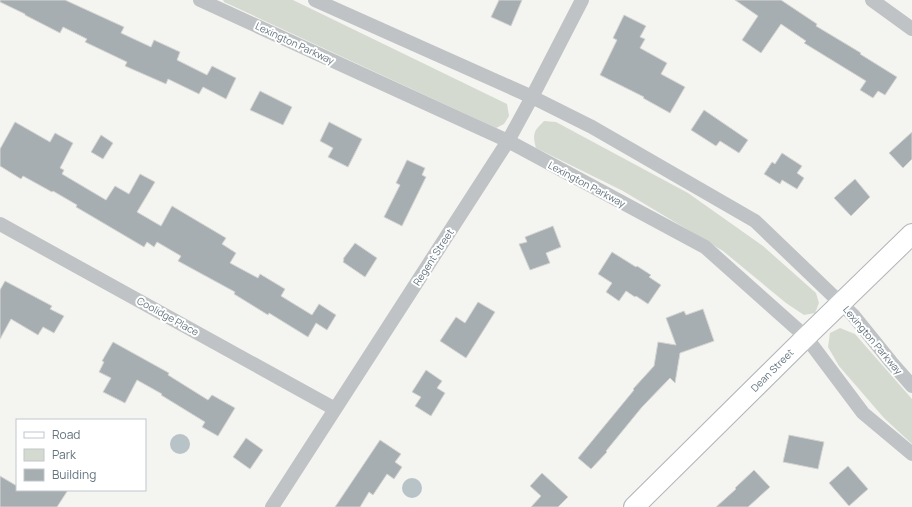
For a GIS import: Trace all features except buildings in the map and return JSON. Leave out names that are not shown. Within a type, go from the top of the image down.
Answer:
[{"type":"street","name":"Lexington Parkway","points":[[200,0],[508,141],[705,248],[806,337],[863,413],[912,454]]},
{"type":"street","name":"Lexington Parkway","points":[[315,0],[532,97],[592,127],[755,221],[853,315],[912,386]]},
{"type":"street","name":"Regent Street","points":[[272,507],[508,141],[582,0]]},
{"type":"street","points":[[872,0],[912,29]]},
{"type":"street","name":"Coolidge Place","points":[[0,224],[335,409]]},
{"type":"street","name":"Dean Street","points":[[634,507],[912,234]]},
{"type":"green space","points":[[223,0],[293,0],[507,104],[509,116],[504,124],[496,128],[224,2]]},
{"type":"green space","points":[[544,121],[556,122],[688,193],[763,246],[816,293],[819,303],[815,313],[804,315],[786,303],[723,251],[623,191],[536,148],[534,136],[538,127]]},
{"type":"green space","points":[[840,328],[855,334],[912,399],[912,444],[884,418],[839,366],[828,347],[830,333]]},
{"type":"shaded area","points":[[180,434],[187,437],[190,444],[187,451],[180,454],[173,451],[170,444],[173,437]]},
{"type":"shaded area","points":[[412,478],[419,481],[422,488],[419,495],[412,498],[405,495],[402,488],[405,481]]}]
